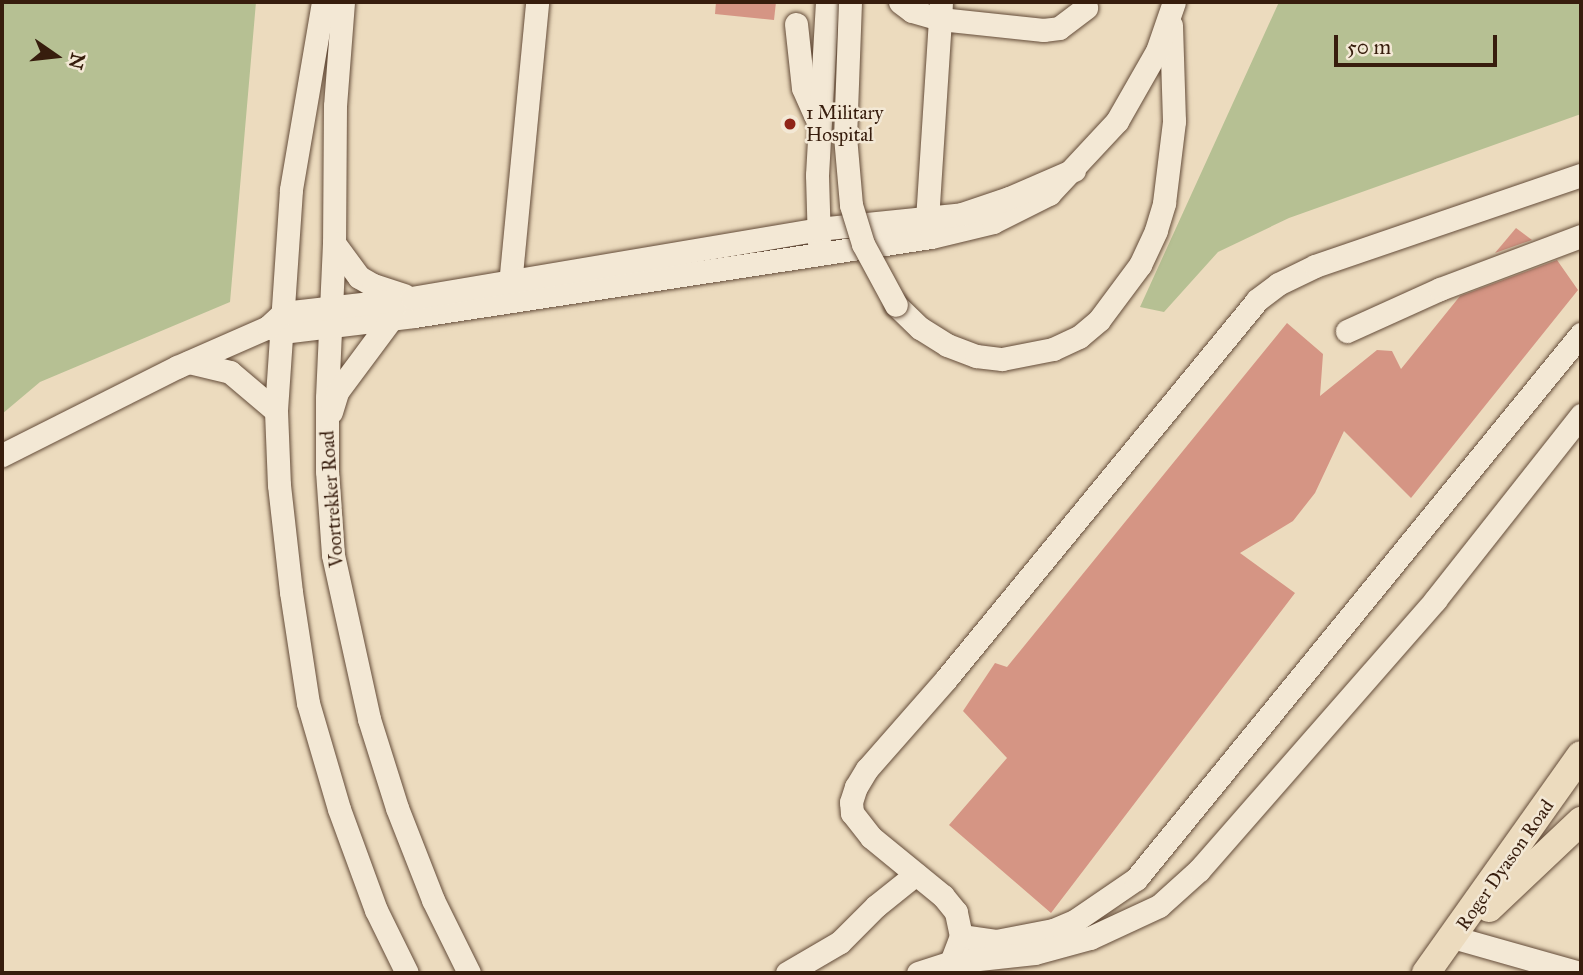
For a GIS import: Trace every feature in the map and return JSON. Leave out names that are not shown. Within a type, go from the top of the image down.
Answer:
[{"type":"main road","name":"Roger Dyason Road","points":[[1426,973],[1581,755]]},
{"type":"main road","name":"Roger Dyason Road","points":[[1439,973],[1456,938],[1581,821]]},
{"type":"street","points":[[323,2],[291,190],[278,324],[276,411],[279,485],[289,579],[309,703],[339,809],[376,910],[407,973]]},
{"type":"street","name":"Voortrekker Road","points":[[343,2],[335,106],[334,243],[329,316],[327,425],[333,555],[369,719],[397,808],[433,900],[469,973]]},
{"type":"street","points":[[509,291],[537,2]]},
{"type":"street","points":[[819,254],[819,122],[827,2]]},
{"type":"street","points":[[850,2],[845,136],[850,205],[863,244],[896,305],[920,328],[947,345],[976,356],[1002,359],[1053,349],[1079,337],[1099,320],[1140,265],[1156,230],[1164,203],[1174,121],[1172,8]]},
{"type":"street","points":[[900,2],[912,11],[940,11],[1043,30],[1059,28],[1086,8]]},
{"type":"street","points":[[329,316],[392,318],[509,291],[818,229],[970,229],[1018,212],[1049,194],[1117,121],[1136,92],[1157,51],[1172,8]]},
{"type":"street","points":[[929,228],[940,11]]},
{"type":"street","points":[[796,24],[803,88],[819,122]]},
{"type":"street","points":[[951,962],[961,936],[956,912],[950,902],[856,823],[851,802],[867,769],[946,679],[1257,300],[1278,284],[1315,265],[1581,175]]},
{"type":"street","points":[[2,455],[189,362],[278,324],[412,298],[509,291],[819,254],[929,228]]},
{"type":"street","points":[[1347,331],[1440,289],[1581,236]]},
{"type":"street","points":[[334,243],[359,277],[373,285],[412,298]]},
{"type":"street","points":[[327,425],[337,392],[392,318]]},
{"type":"street","points":[[961,936],[996,941],[1044,933],[1076,920],[1136,879],[1581,334]]},
{"type":"street","points":[[189,362],[230,372],[276,411]]},
{"type":"street","points":[[918,973],[951,962],[1035,953],[1090,938],[1159,906],[1199,870],[1435,600],[1581,415]]},
{"type":"street","points":[[787,973],[840,943],[876,906],[916,874]]},
{"type":"street","points":[[1136,879],[1159,906]]},
{"type":"street","points":[[1456,938],[1580,973]]},
{"type":"green space","points":[[2,2],[256,2],[230,302],[40,382],[2,414]]},
{"type":"green space","points":[[1279,2],[1581,2],[1581,114],[1289,218],[1218,252],[1164,312],[1140,307]]},
{"type":"building","points":[[716,2],[776,2],[774,20],[715,14]]},
{"type":"building","points":[[1516,228],[1532,240],[1495,253]]},
{"type":"building","points":[[1557,260],[1578,290],[1411,498],[1344,431],[1315,493],[1293,521],[1240,553],[1295,593],[1051,913],[949,825],[1007,758],[963,711],[995,663],[1007,667],[1287,323],[1323,354],[1320,396],[1377,350],[1392,351],[1401,369],[1460,296]]},
{"type":"place","name":"1 Military Hospital","points":[[790,124]]}]
